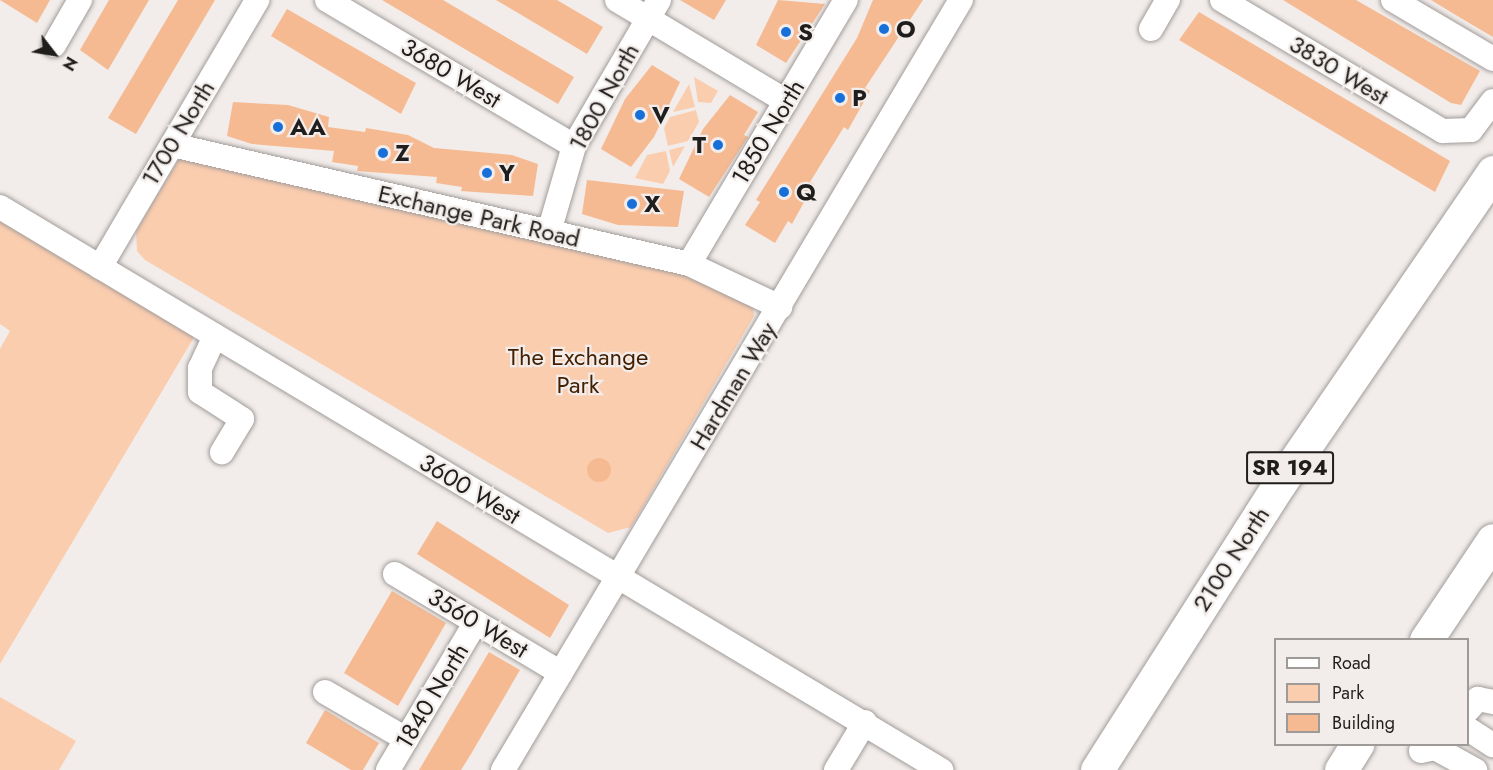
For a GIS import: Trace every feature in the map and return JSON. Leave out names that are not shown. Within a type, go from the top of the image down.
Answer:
[{"type":"highway","name":"2100 North","points":[[1097,770],[1327,411],[1493,172]]},
{"type":"highway","points":[[1427,638],[1493,540]]},
{"type":"highway","points":[[1118,770],[1125,726]]},
{"type":"highway","points":[[1341,770],[1356,746]]},
{"type":"street","points":[[54,45],[80,0]]},
{"type":"street","name":"1700 North","points":[[100,267],[257,0]]},
{"type":"street","name":"3680 West","points":[[327,0],[574,146]]},
{"type":"street","points":[[617,0],[653,9],[786,100]]},
{"type":"street","name":"1850 North","points":[[689,264],[846,0]]},
{"type":"street","name":"Hardman Way","points":[[503,770],[961,0]]},
{"type":"street","points":[[1151,29],[1168,0]]},
{"type":"street","name":"3830 West","points":[[1222,0],[1443,131],[1459,134],[1475,126],[1493,101]]},
{"type":"street","points":[[1393,0],[1493,59]]},
{"type":"street","name":"1800 North","points":[[549,232],[574,146],[653,9]]},
{"type":"street","name":"Exchange Park Road","points":[[172,145],[689,264],[780,307]]},
{"type":"street","name":"3600 West","points":[[0,207],[618,578],[865,722],[941,770]]},
{"type":"street","points":[[215,336],[200,368],[200,392],[242,419],[222,452]]},
{"type":"street","name":"3560 West","points":[[395,574],[561,673]]},
{"type":"street","name":"1840 North","points":[[388,770],[476,622]]},
{"type":"street","points":[[1469,689],[1481,686],[1493,691]]},
{"type":"street","points":[[325,692],[406,739]]},
{"type":"street","points":[[1469,708],[1478,699],[1493,702]]},
{"type":"street","points":[[836,770],[865,722]]},
{"type":"street","points":[[1469,730],[1493,745]]},
{"type":"street","points":[[1455,746],[1493,769]]},
{"type":"street","points":[[1418,755],[1435,748],[1475,770]]},
{"type":"green space","points":[[694,77],[718,91],[711,103],[698,102]]},
{"type":"green space","points":[[689,84],[695,107],[673,112]]},
{"type":"green space","points":[[696,110],[699,122],[688,141],[668,146],[664,128],[670,117]]},
{"type":"green space","points":[[685,146],[673,167],[669,150]]},
{"type":"green space","points":[[666,151],[670,171],[663,184],[635,178],[647,155]]},
{"type":"green space","name":"The Exchange Park","points":[[188,153],[668,264],[753,307],[754,316],[631,527],[608,533],[145,260],[137,251],[136,231],[179,159]]},
{"type":"green space","points":[[0,218],[196,334],[0,664],[0,349],[10,331],[0,324]]},
{"type":"green space","points":[[0,697],[76,741],[59,770],[0,770]]},
{"type":"building","points":[[0,0],[50,0],[37,23]]},
{"type":"building","points":[[109,0],[149,0],[108,70],[80,50]]},
{"type":"building","points":[[178,0],[215,0],[136,134],[108,118]]},
{"type":"building","points":[[382,0],[443,0],[574,77],[558,104]]},
{"type":"building","points":[[496,0],[557,0],[603,27],[587,54]]},
{"type":"building","points":[[680,0],[726,0],[714,20]]},
{"type":"building","name":"S","points":[[778,0],[825,4],[786,63],[756,45]]},
{"type":"building","points":[[873,0],[923,0],[865,88],[870,91],[848,130],[844,127],[810,182],[814,184],[792,224],[788,221],[775,243],[745,225],[760,202],[756,200],[857,38]]},
{"type":"building","points":[[1283,0],[1356,0],[1480,71],[1461,105],[1451,103]]},
{"type":"building","points":[[1431,0],[1493,0],[1493,37],[1454,14]]},
{"type":"building","points":[[287,9],[416,83],[401,114],[271,36]]},
{"type":"building","points":[[1199,12],[1450,161],[1435,192],[1179,40]]},
{"type":"building","name":"V","points":[[652,65],[680,82],[654,137],[631,167],[601,149],[625,99]]},
{"type":"building","name":"T","points":[[730,95],[758,112],[744,135],[748,137],[709,197],[679,179],[703,129]]},
{"type":"building","points":[[233,102],[288,105],[329,117],[328,127],[365,132],[366,128],[408,135],[434,148],[512,155],[538,164],[533,196],[461,191],[462,187],[436,183],[437,177],[357,171],[358,166],[332,162],[334,151],[252,144],[227,136]]},
{"type":"building","name":"X","points":[[587,180],[684,191],[678,227],[618,225],[582,214]]},
{"type":"building","points":[[599,458],[607,462],[611,470],[607,478],[599,482],[591,478],[587,470],[591,462]]},
{"type":"building","points":[[437,521],[569,605],[550,638],[417,554]]},
{"type":"building","points":[[392,591],[446,623],[398,706],[344,673]]},
{"type":"building","points":[[489,652],[520,670],[471,754],[461,770],[419,770]]},
{"type":"building","points":[[325,710],[379,743],[363,770],[351,770],[306,743]]},
{"type":"place","name":"O","points":[[884,29]]},
{"type":"place","name":"S","points":[[786,32]]},
{"type":"place","name":"P","points":[[840,98]]},
{"type":"place","name":"V","points":[[640,115]]},
{"type":"place","name":"AA","points":[[278,127]]},
{"type":"place","name":"T","points":[[718,145]]},
{"type":"place","name":"Z","points":[[383,153]]},
{"type":"place","name":"Y","points":[[487,173]]},
{"type":"place","name":"Q","points":[[784,192]]},
{"type":"place","name":"X","points":[[632,204]]}]
